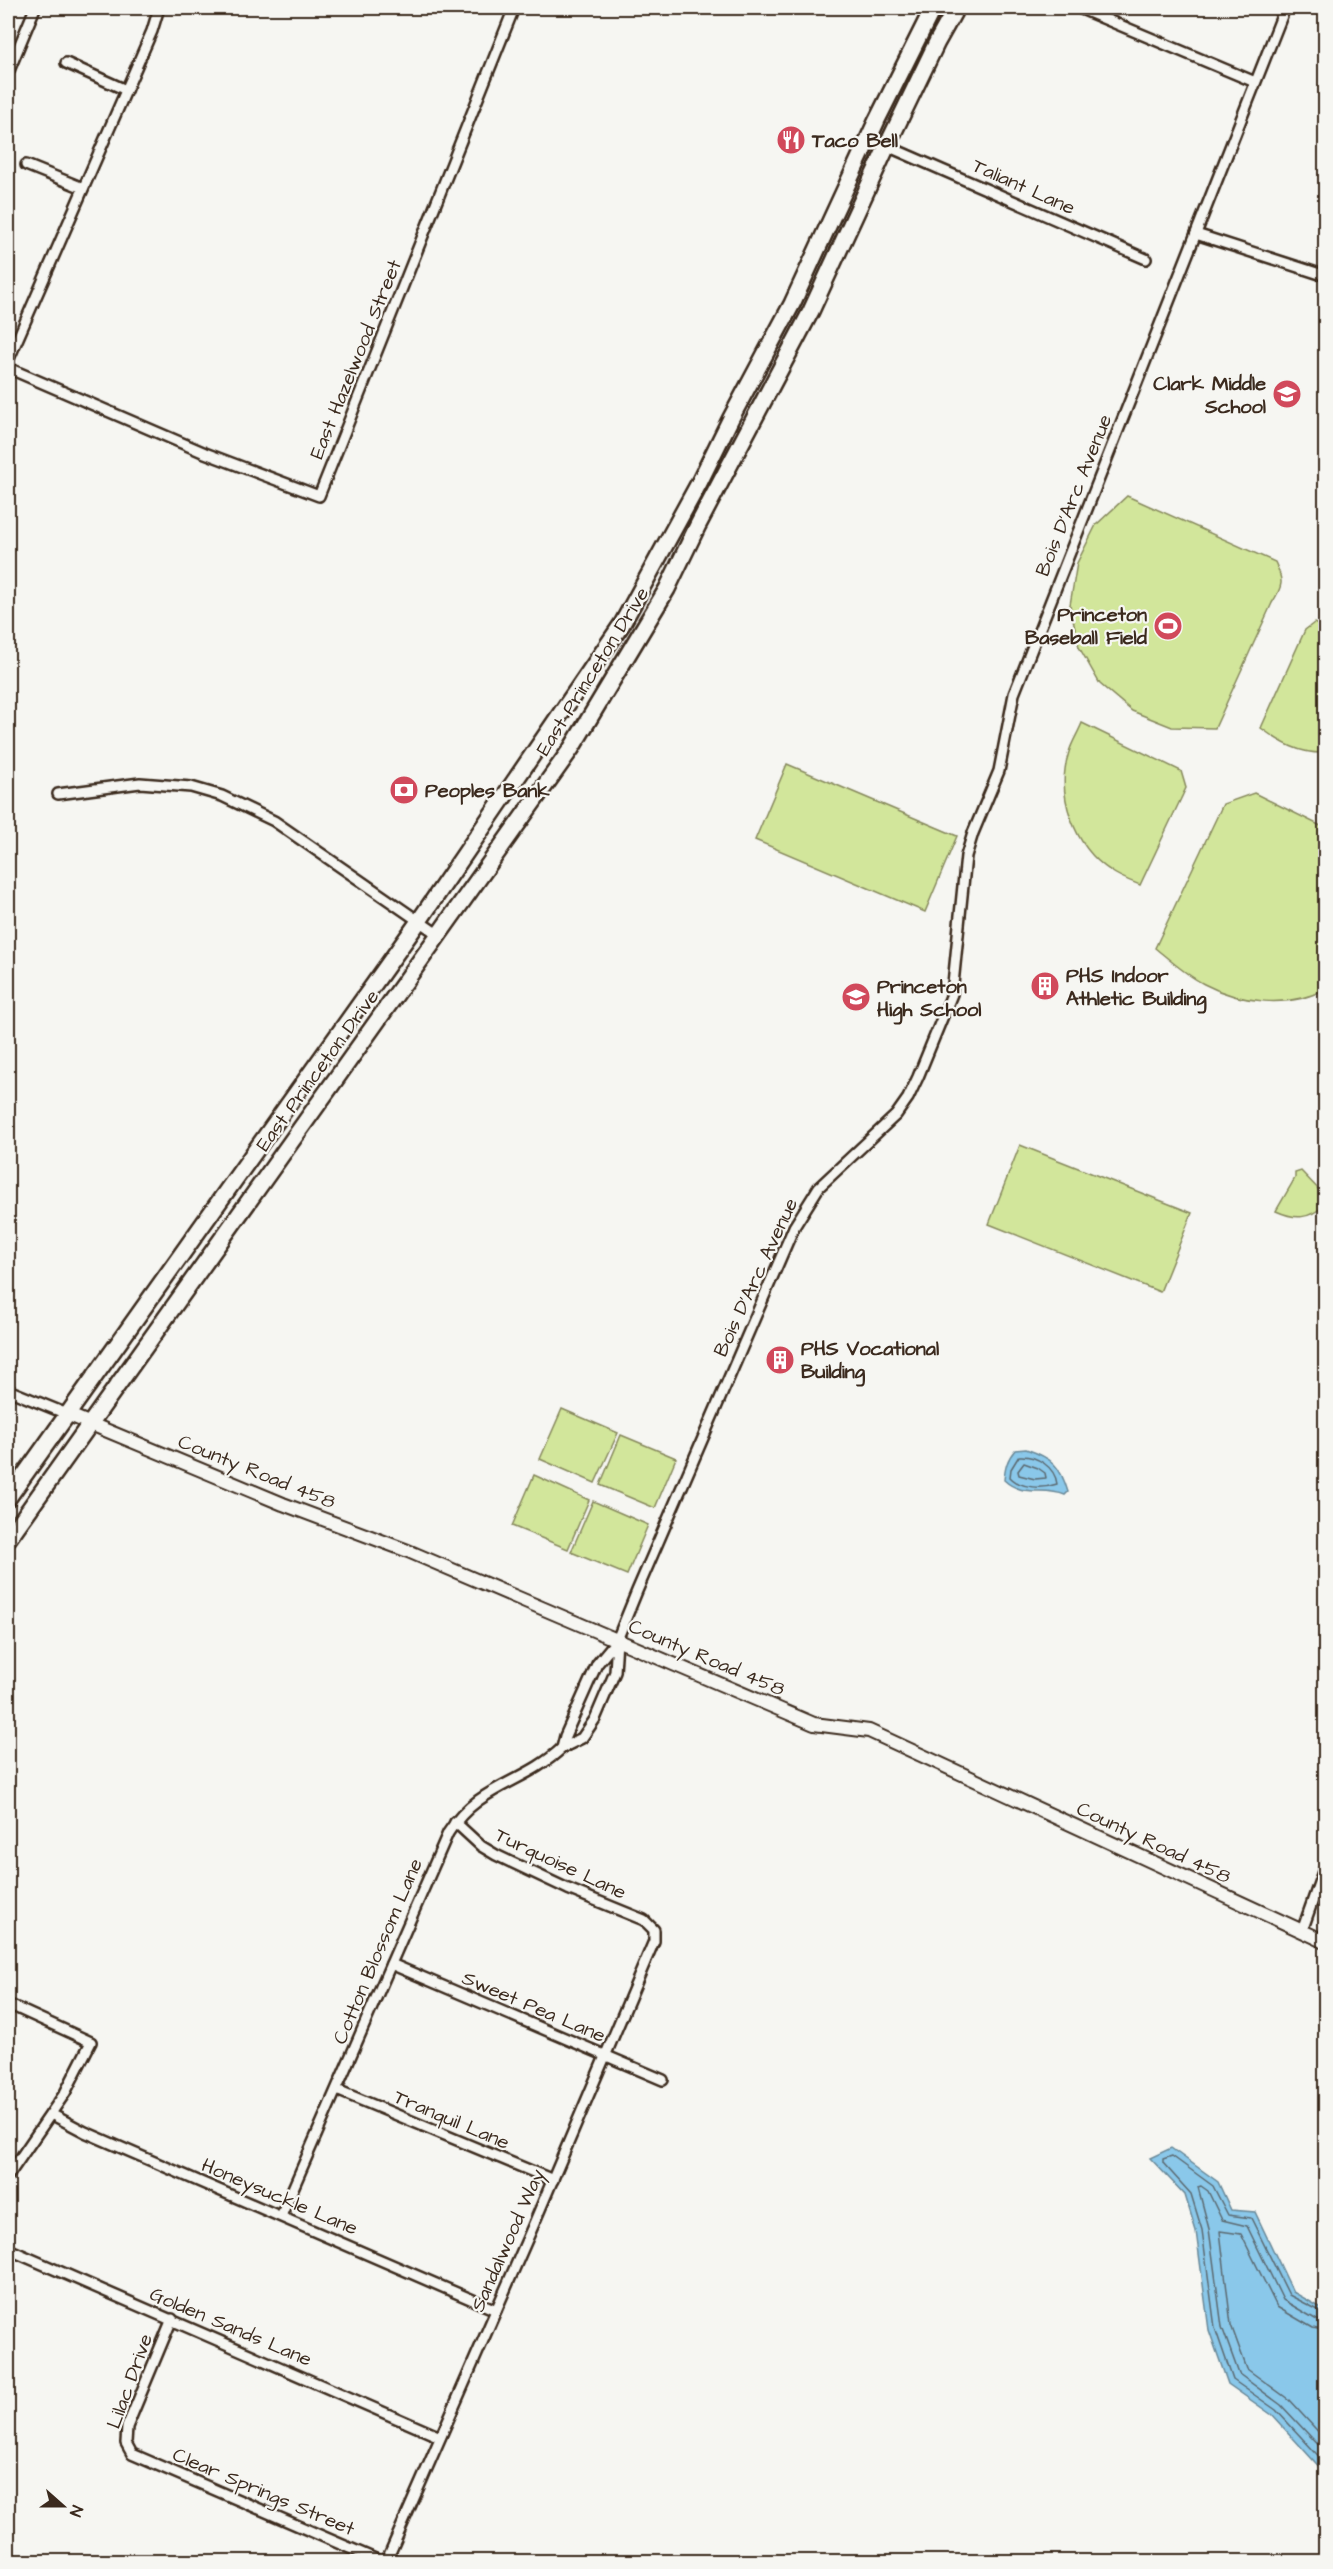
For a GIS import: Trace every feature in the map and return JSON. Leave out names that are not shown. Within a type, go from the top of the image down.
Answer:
[{"type":"highway","name":"East Princeton Drive","points":[[8,1498],[419,921],[604,653],[643,588],[792,304],[856,165],[933,8]]},
{"type":"highway","name":"East Princeton Drive","points":[[8,1539],[571,749],[667,589],[698,525],[811,312],[874,173],[937,42],[956,8]]},
{"type":"highway","points":[[856,165],[874,173]]},
{"type":"highway","points":[[547,734],[571,749]]},
{"type":"street","points":[[8,74],[35,8]]},
{"type":"street","points":[[8,361],[12,340],[83,188],[152,31],[159,8]]},
{"type":"street","name":"East Hazelwood Street","points":[[8,368],[205,453],[320,496],[514,8]]},
{"type":"street","points":[[1079,8],[1255,82]]},
{"type":"street","name":"Bois D'Arc Avenue","points":[[617,1640],[794,1227],[819,1187],[902,1107],[914,1088],[948,1005],[953,986],[966,856],[999,771],[1014,694],[1285,8]]},
{"type":"street","points":[[66,63],[126,90]]},
{"type":"street","name":"Taliant Lane","points":[[887,146],[1146,259]]},
{"type":"street","points":[[26,165],[83,188]]},
{"type":"street","points":[[1196,234],[1326,276]]},
{"type":"street","points":[[58,794],[140,783],[190,787],[222,796],[274,821],[439,935]]},
{"type":"street","points":[[8,1390],[67,1414]]},
{"type":"street","name":"County Road 458","points":[[67,1414],[283,1504],[392,1544],[814,1724],[869,1731],[1326,1942]]},
{"type":"street","points":[[562,1748],[565,1736],[597,1664],[617,1640]]},
{"type":"street","name":"Cotton Blossom Lane","points":[[282,2216],[443,1843],[455,1822],[479,1798],[537,1768],[562,1748],[582,1738],[595,1719],[615,1672],[617,1640]]},
{"type":"street","name":"Turquoise Lane","points":[[455,1822],[481,1846],[496,1856],[644,1920],[654,1930]]},
{"type":"street","points":[[1302,1931],[1326,1863]]},
{"type":"street","name":"Sandalwood Way","points":[[384,2562],[606,2056],[652,1948],[654,1930]]},
{"type":"street","name":"Sweet Pea Lane","points":[[391,1964],[663,2080]]},
{"type":"street","points":[[8,2004],[91,2042],[69,2087],[8,2176]]},
{"type":"street","name":"Tranquil Lane","points":[[337,2090],[553,2180]]},
{"type":"street","name":"Honeysuckle Lane","points":[[51,2114],[85,2132],[496,2310]]},
{"type":"street","name":"Golden Sands Lane","points":[[8,2249],[440,2437]]},
{"type":"street","name":"Lilac Drive","points":[[132,2454],[126,2443],[128,2427],[172,2319]]},
{"type":"street","name":"Clear Springs Street","points":[[132,2454],[384,2562]]},
{"type":"green space","name":"Princeton Baseball Field","points":[[1127,496],[1275,562],[1278,569],[1281,583],[1278,592],[1215,728],[1172,727],[1132,711],[1100,684],[1079,647],[1070,605],[1077,563],[1096,525]]},
{"type":"green space","points":[[1314,623],[1325,628],[1325,753],[1307,752],[1291,746],[1261,728],[1305,630]]},
{"type":"green space","points":[[1082,723],[1181,771],[1186,788],[1140,885],[1111,871],[1098,861],[1078,834],[1071,818],[1066,802],[1065,768],[1070,748]]},
{"type":"green space","points":[[787,764],[957,836],[925,912],[755,840]]},
{"type":"green space","points":[[1254,793],[1325,828],[1325,989],[1296,999],[1265,1001],[1233,996],[1191,976],[1155,948],[1223,804]]},
{"type":"green space","points":[[1020,1145],[1192,1213],[1160,1292],[989,1224]]},
{"type":"green space","points":[[1301,1171],[1325,1196],[1325,1205],[1302,1217],[1276,1211],[1295,1178],[1295,1173]]},
{"type":"green space","points":[[562,1409],[618,1433],[595,1483],[540,1459]]},
{"type":"green space","points":[[621,1435],[676,1458],[655,1508],[600,1485]]},
{"type":"green space","points":[[534,1475],[589,1500],[568,1549],[512,1526]]},
{"type":"green space","points":[[593,1501],[648,1525],[627,1575],[571,1552]]},
{"type":"water","points":[[1026,1449],[1049,1459],[1054,1464],[1065,1483],[1068,1492],[1065,1495],[1049,1491],[1019,1489],[1004,1480],[1012,1453],[1015,1450]]},
{"type":"water","points":[[1171,2148],[1218,2182],[1231,2210],[1255,2212],[1293,2292],[1325,2310],[1325,2473],[1272,2415],[1228,2384],[1209,2330],[1196,2231],[1185,2195],[1150,2158]]},
{"type":"place","name":"Taco Bell","points":[[791,140]]},
{"type":"place","name":"Clark Middle School","points":[[1287,394]]},
{"type":"place","name":"Princeton Baseball Field","points":[[1168,626]]},
{"type":"place","name":"Peoples Bank","points":[[404,790]]},
{"type":"place","name":"PHS Indoor Athletic Building","points":[[1045,986]]},
{"type":"place","name":"Princeton High School","points":[[856,997]]},
{"type":"place","name":"PHS Vocational Building","points":[[780,1360]]}]
